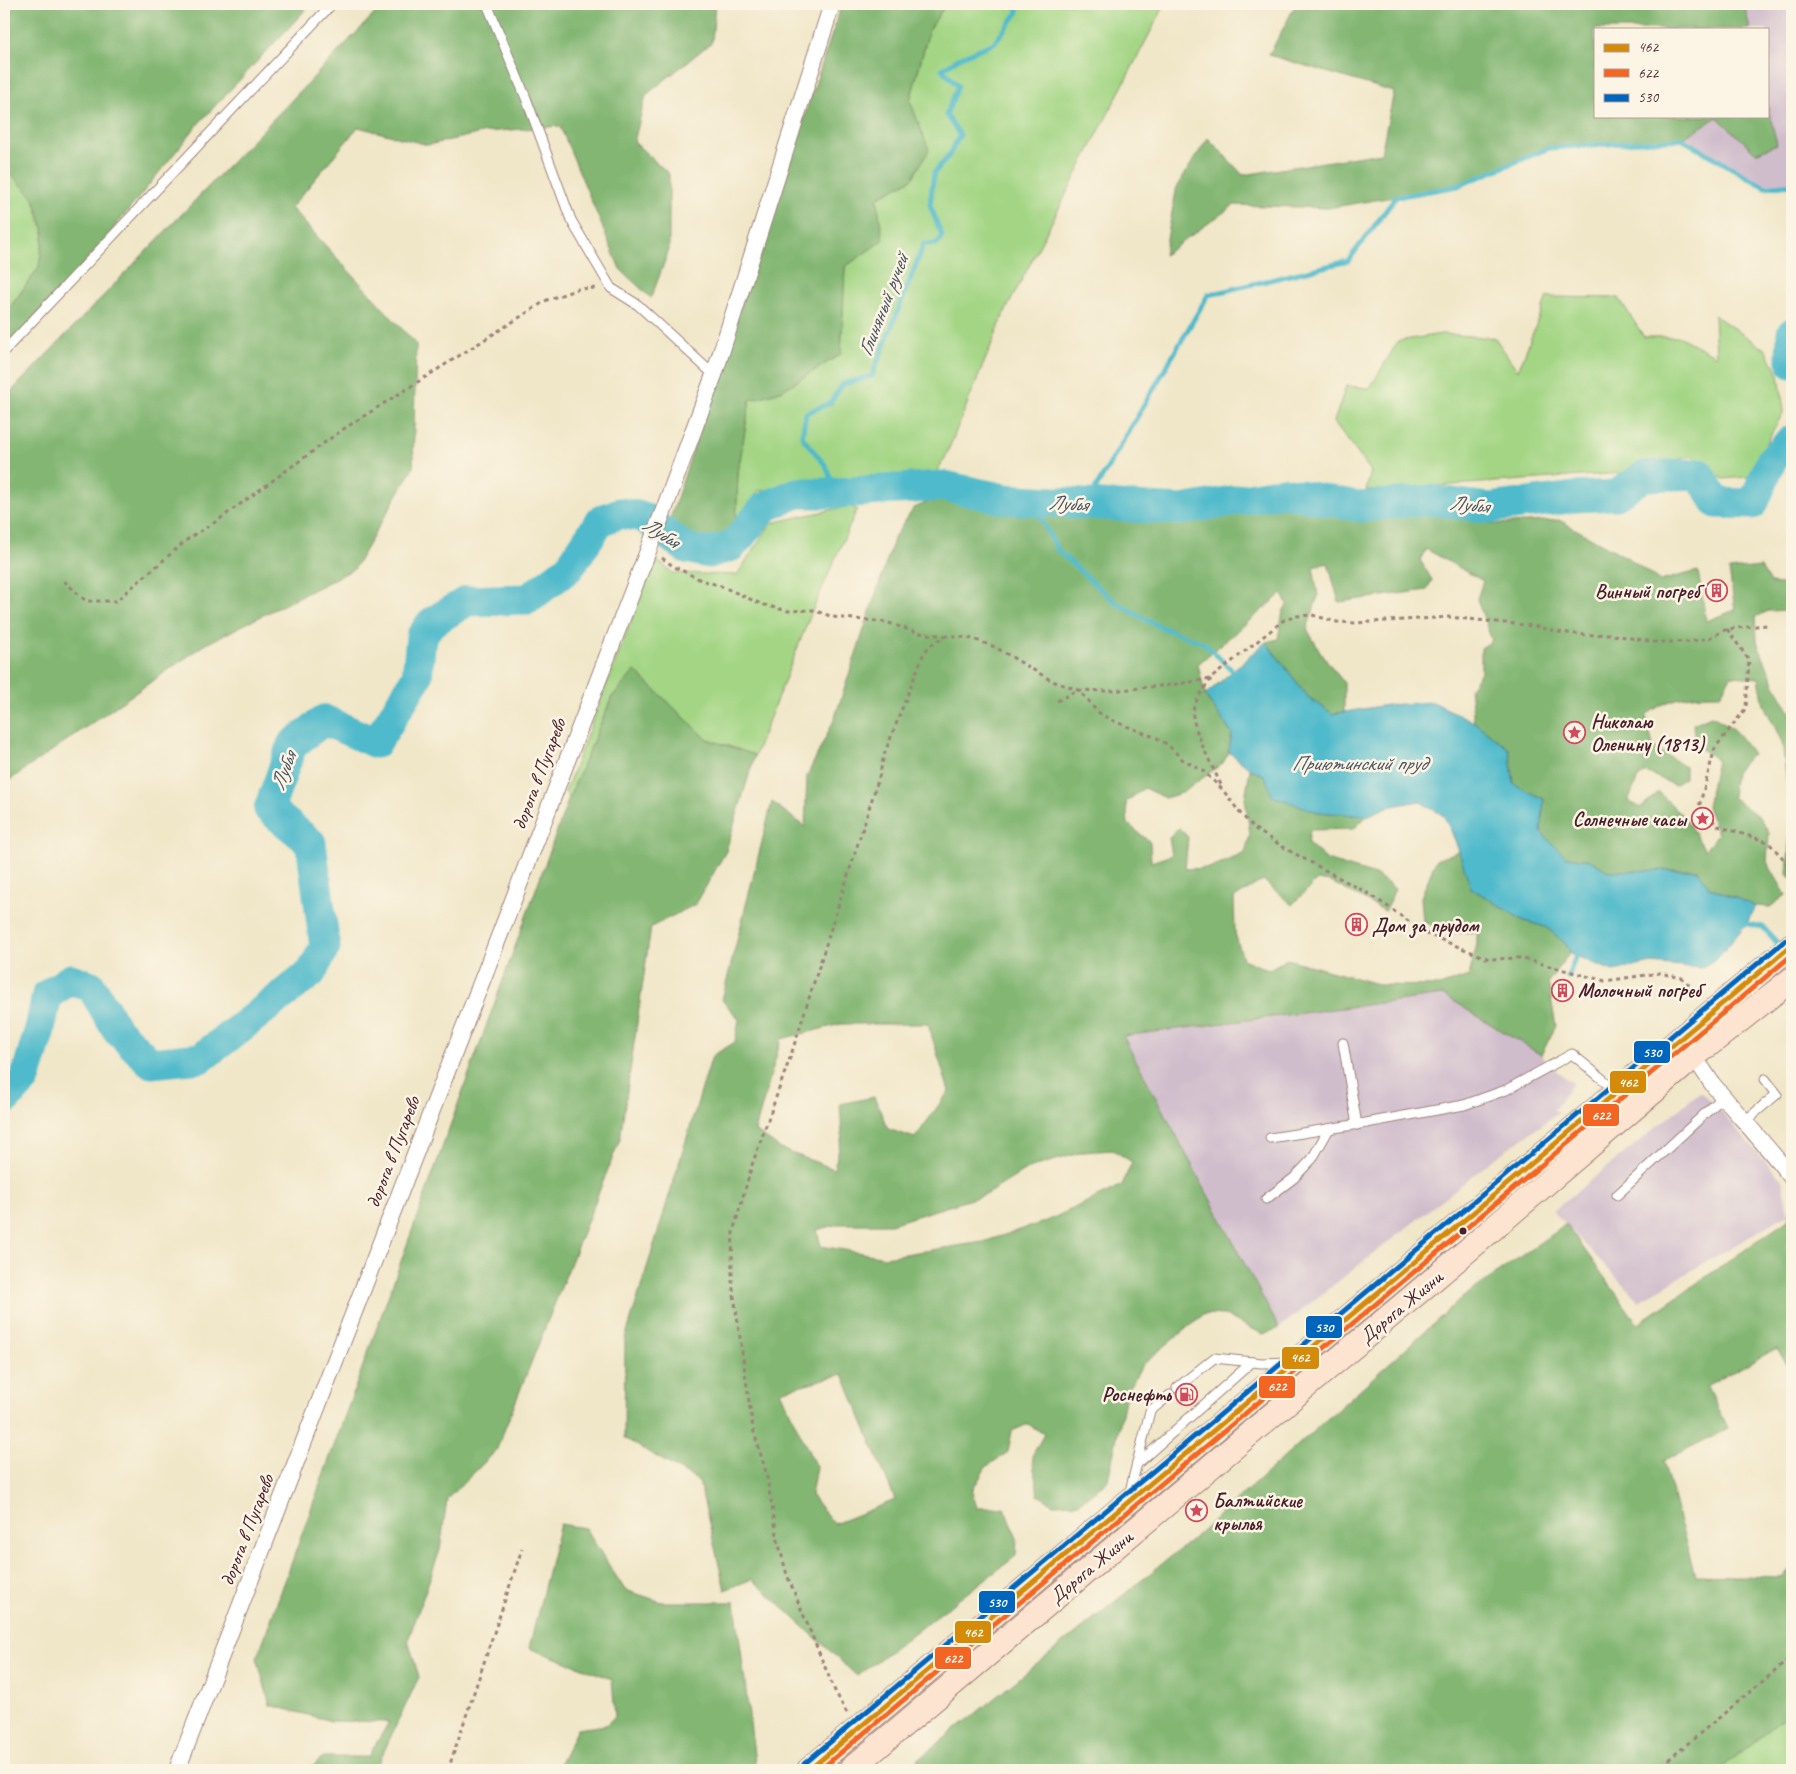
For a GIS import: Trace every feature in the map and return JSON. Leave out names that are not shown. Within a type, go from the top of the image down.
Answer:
[{"type":"main road","name":"Дорога Жизни","points":[[809,1770],[1792,945]]},
{"type":"main road","name":"Дорога Жизни","points":[[850,1770],[1441,1273],[1693,1058],[1784,986]]},
{"type":"street","name":"дорога в Пугарево","points":[[177,1770],[665,508],[714,375],[832,4]]},
{"type":"street","points":[[1693,1058],[1724,1096],[1790,1169]]},
{"type":"lane","points":[[4,351],[332,4]]},
{"type":"lane","points":[[487,4],[526,98],[571,220],[611,288],[638,305],[714,375]]},
{"type":"lane","points":[[1344,1043],[1356,1125]]},
{"type":"lane","points":[[1270,1138],[1356,1125],[1464,1105],[1506,1090],[1572,1054],[1606,1082],[1614,1093]]},
{"type":"lane","points":[[1746,1121],[1777,1094],[1766,1079]]},
{"type":"lane","points":[[1617,1196],[1724,1096]]},
{"type":"lane","points":[[1266,1199],[1294,1178],[1312,1159],[1329,1129]]},
{"type":"lane","points":[[1178,1388],[1214,1358],[1252,1362],[1295,1362]]},
{"type":"lane","points":[[1137,1464],[1252,1362]]},
{"type":"lane","points":[[1127,1504],[1150,1412],[1170,1395]]},
{"type":"path","points":[[64,581],[86,601],[116,601],[188,539],[217,521],[342,430],[547,300],[578,289],[611,288]]},
{"type":"path","points":[[649,549],[672,566],[761,604],[787,611],[813,610],[834,617],[886,622],[918,632],[973,639],[995,647],[1052,681],[1078,690],[1110,691],[1210,679],[1284,620],[1297,616],[1312,615],[1337,622],[1355,623],[1427,618],[1467,618],[1534,626],[1558,632],[1586,635],[1608,634],[1654,642],[1688,642],[1709,638],[1727,629],[1767,625]]},
{"type":"path","points":[[1727,629],[1749,660],[1746,708],[1715,748],[1699,807],[1718,826],[1768,842],[1792,868]]},
{"type":"path","points":[[849,1716],[834,1689],[787,1575],[778,1541],[766,1472],[753,1429],[741,1349],[732,1281],[733,1232],[752,1165],[791,1055],[879,777],[884,755],[923,655],[929,646],[946,636]]},
{"type":"path","points":[[1213,676],[1202,691],[1193,711],[1199,737],[1223,790]]},
{"type":"path","points":[[1057,702],[1078,690]]},
{"type":"path","points":[[1078,690],[1090,701],[1096,711],[1111,720],[1163,741],[1182,759],[1202,770],[1223,790],[1255,829],[1288,850],[1330,871],[1371,895],[1427,934],[1489,959],[1520,958],[1605,981],[1660,973],[1682,978],[1704,1000]]},
{"type":"path","points":[[448,1770],[522,1549]]},
{"type":"path","points":[[1656,1770],[1792,1658]]},
{"type":"shaded area","points":[[1621,4],[1792,4],[1792,184],[1765,187],[1682,139],[1673,118],[1768,118],[1768,28],[1632,28]]},
{"type":"shaded area","points":[[1444,995],[1541,1055],[1559,1073],[1573,1083],[1554,1110],[1558,1113],[1499,1155],[1279,1328],[1123,1036]]},
{"type":"shaded area","points":[[1700,1092],[1715,1105],[1782,1180],[1788,1214],[1639,1301],[1553,1211]]},
{"type":"green space","points":[[4,4],[311,4],[199,123],[97,249],[4,351],[4,316],[39,267],[44,232],[34,198],[4,168]]},
{"type":"green space","points":[[384,4],[715,4],[712,42],[646,95],[634,142],[669,174],[669,250],[651,298],[620,269],[560,126],[486,132],[428,145],[358,127],[291,208],[416,344],[413,468],[354,569],[204,645],[4,784],[4,399]]},
{"type":"green space","points":[[842,4],[946,4],[929,30],[910,101],[929,150],[912,179],[877,198],[883,240],[845,267],[841,354],[781,391],[750,400],[738,472],[736,527],[723,543],[695,543],[670,519]]},
{"type":"green space","points":[[946,4],[1165,4],[1004,314],[945,458],[931,481],[862,480],[818,482],[758,491],[745,522],[736,527],[738,472],[750,400],[781,391],[841,354],[845,267],[882,240],[877,198],[912,179],[928,150],[910,101],[929,30]]},
{"type":"green space","points":[[1296,4],[1744,4],[1750,28],[1594,28],[1594,118],[1715,118],[1682,139],[1549,148],[1458,186],[1328,208],[1234,205],[1164,255],[1177,186],[1208,138],[1243,175],[1381,153],[1394,92],[1269,55]]},
{"type":"green space","points":[[1768,108],[1777,144],[1756,153],[1718,118],[1768,118]]},
{"type":"green space","points":[[4,168],[34,198],[44,232],[39,267],[4,316]]},
{"type":"green space","points":[[1547,297],[1619,298],[1644,337],[1680,337],[1716,356],[1714,315],[1766,350],[1779,375],[1784,411],[1748,477],[1723,479],[1692,456],[1623,473],[1366,491],[1371,471],[1334,422],[1346,386],[1370,388],[1398,341],[1442,334],[1495,338],[1518,371]]},
{"type":"green space","points":[[938,498],[1085,516],[1178,521],[1277,506],[1359,517],[1425,513],[1496,524],[1559,520],[1628,558],[1660,581],[1698,571],[1706,621],[1735,610],[1729,570],[1761,567],[1770,583],[1792,585],[1792,610],[1768,611],[1756,617],[1757,642],[1774,683],[1792,716],[1792,880],[1787,874],[1791,820],[1782,742],[1764,705],[1759,678],[1731,676],[1720,695],[1699,695],[1673,700],[1646,715],[1653,746],[1685,767],[1685,778],[1674,785],[1646,772],[1638,778],[1628,801],[1640,808],[1659,792],[1685,818],[1705,850],[1718,834],[1707,807],[1717,760],[1695,745],[1693,724],[1711,716],[1725,723],[1739,736],[1752,754],[1735,772],[1732,797],[1759,817],[1769,833],[1767,862],[1786,895],[1770,907],[1755,906],[1709,887],[1698,870],[1608,871],[1590,860],[1566,857],[1541,832],[1543,799],[1514,784],[1509,749],[1474,722],[1470,688],[1481,672],[1481,648],[1492,641],[1477,599],[1483,581],[1426,549],[1420,560],[1432,580],[1427,590],[1339,602],[1328,563],[1313,567],[1318,596],[1307,629],[1321,653],[1344,683],[1344,712],[1333,714],[1308,697],[1266,642],[1278,639],[1283,611],[1288,604],[1281,594],[1198,664],[1205,695],[1232,734],[1229,752],[1223,763],[1182,793],[1165,798],[1144,788],[1126,802],[1128,824],[1150,842],[1151,862],[1172,855],[1169,838],[1179,828],[1188,837],[1185,869],[1209,868],[1245,853],[1250,834],[1245,798],[1250,769],[1265,776],[1318,812],[1367,816],[1354,829],[1310,830],[1308,843],[1327,860],[1378,876],[1395,889],[1385,911],[1331,882],[1317,880],[1292,905],[1263,880],[1234,898],[1235,933],[1243,959],[1268,970],[1287,959],[1381,985],[1439,986],[1469,976],[1477,944],[1477,932],[1454,933],[1423,922],[1421,897],[1436,860],[1459,851],[1471,888],[1524,921],[1546,927],[1566,944],[1570,952],[1548,982],[1556,1026],[1541,1055],[1443,995],[1123,1036],[1279,1328],[1263,1334],[1224,1315],[1204,1314],[1144,1363],[1127,1390],[1108,1480],[1079,1503],[1053,1504],[1038,1495],[1032,1456],[1044,1434],[1028,1424],[1012,1431],[1008,1452],[986,1467],[972,1491],[977,1508],[1004,1508],[1017,1538],[1016,1556],[857,1676],[752,1579],[725,1590],[699,1481],[624,1438],[625,1339],[712,1056],[735,1042],[739,1019],[722,1000],[772,802],[805,827],[807,776],[834,720],[895,536],[914,508]],"holes":[[[841,1024],[928,1024],[949,1091],[915,1138],[888,1129],[874,1097],[840,1104],[842,1136],[834,1169],[781,1149],[755,1131],[781,1039]],[[1113,1150],[1132,1162],[1122,1185],[1047,1221],[983,1242],[885,1257],[821,1246],[817,1230],[839,1224],[891,1224],[987,1194],[1029,1168],[1083,1152]],[[843,1374],[895,1500],[834,1524],[811,1495],[816,1467],[780,1391]]]},
{"type":"green space","points":[[849,506],[857,509],[810,616],[755,755],[707,739],[635,672],[612,697],[569,798],[565,792],[655,559],[673,573],[737,575],[771,523]]},
{"type":"green space","points":[[635,671],[707,739],[755,755],[726,851],[696,904],[651,927],[620,1139],[496,1451],[447,1499],[440,1550],[408,1640],[419,1677],[375,1770],[308,1770],[323,1757],[368,1757],[389,1722],[331,1721],[270,1705],[257,1658],[569,798],[612,697]]},
{"type":"green space","points":[[1792,1205],[1792,1373],[1777,1348],[1707,1386],[1727,1429],[1663,1461],[1695,1575],[1781,1577],[1792,1569],[1792,1711],[1719,1770],[905,1770],[1193,1539],[1461,1299],[1566,1224],[1638,1324],[1788,1220]]},
{"type":"green space","points":[[560,1524],[585,1528],[625,1590],[662,1602],[735,1602],[755,1763],[747,1770],[557,1770],[577,1729],[606,1725],[615,1716],[612,1679],[529,1648]]},
{"type":"green space","points":[[1792,1711],[1792,1770],[1719,1770]]},
{"type":"water","name":"Приютинский пруд","points":[[1266,642],[1308,697],[1333,714],[1387,705],[1433,702],[1474,722],[1509,749],[1514,784],[1544,799],[1541,832],[1566,857],[1590,860],[1608,871],[1698,870],[1709,887],[1755,906],[1747,923],[1718,958],[1700,968],[1652,963],[1613,971],[1576,956],[1570,952],[1566,944],[1546,927],[1524,921],[1471,888],[1455,840],[1444,816],[1419,801],[1387,807],[1367,816],[1318,812],[1272,796],[1265,776],[1250,769],[1229,752],[1232,734],[1205,695]]},
{"type":"waterway","name":"Глиняный ручей","points":[[836,493],[826,466],[802,437],[806,413],[830,403],[843,384],[872,376],[924,244],[937,244],[942,236],[930,205],[934,173],[948,157],[960,135],[946,115],[958,86],[942,69],[961,57],[994,43],[1018,12],[1016,4]]},
{"type":"waterway","points":[[1086,505],[1208,295],[1348,261],[1396,197],[1458,186],[1549,148],[1682,139],[1765,187],[1792,184]]},
{"type":"waterway","name":"Лубья","points":[[1792,333],[1792,363]]},
{"type":"waterway","name":"Лубья","points":[[4,1101],[25,1079],[40,1029],[47,995],[71,979],[91,986],[117,1030],[151,1063],[201,1058],[311,973],[325,947],[311,843],[269,809],[292,745],[324,720],[376,743],[417,677],[421,637],[431,623],[467,601],[528,599],[569,568],[600,521],[620,513],[643,517],[686,548],[708,553],[732,546],[765,507],[797,493],[836,493],[944,486],[1004,499],[1181,510],[1283,492],[1362,507],[1430,500],[1489,508],[1576,497],[1616,495],[1644,476],[1699,474],[1717,503],[1753,504],[1772,459],[1792,440]]},
{"type":"waterway","points":[[1032,501],[1058,551],[1115,602],[1158,626],[1204,643],[1237,675]]},
{"type":"waterway","points":[[1742,923],[1763,927],[1780,946]]},
{"type":"waterway","points":[[1568,977],[1576,956]]},
{"type":"transit line","name":"530","points":[[804,1764],[1787,939]]},
{"type":"transit line","name":"462","points":[[809,1770],[1792,945]]},
{"type":"transit line","name":"622","points":[[820,1770],[1792,955]]},
{"type":"place","name":"Винный погреб","points":[[1716,591]]},
{"type":"place","name":"Николаю Оленину (1813)","points":[[1575,733]]},
{"type":"place","name":"Солнечные часы","points":[[1702,819]]},
{"type":"place","name":"Дом за прудом","points":[[1356,925]]},
{"type":"place","name":"Молочный погреб","points":[[1562,990]]},
{"type":"place","name":"Роснефть","points":[[1187,1394]]},
{"type":"place","name":"Балтийские крылья","points":[[1197,1511]]}]
